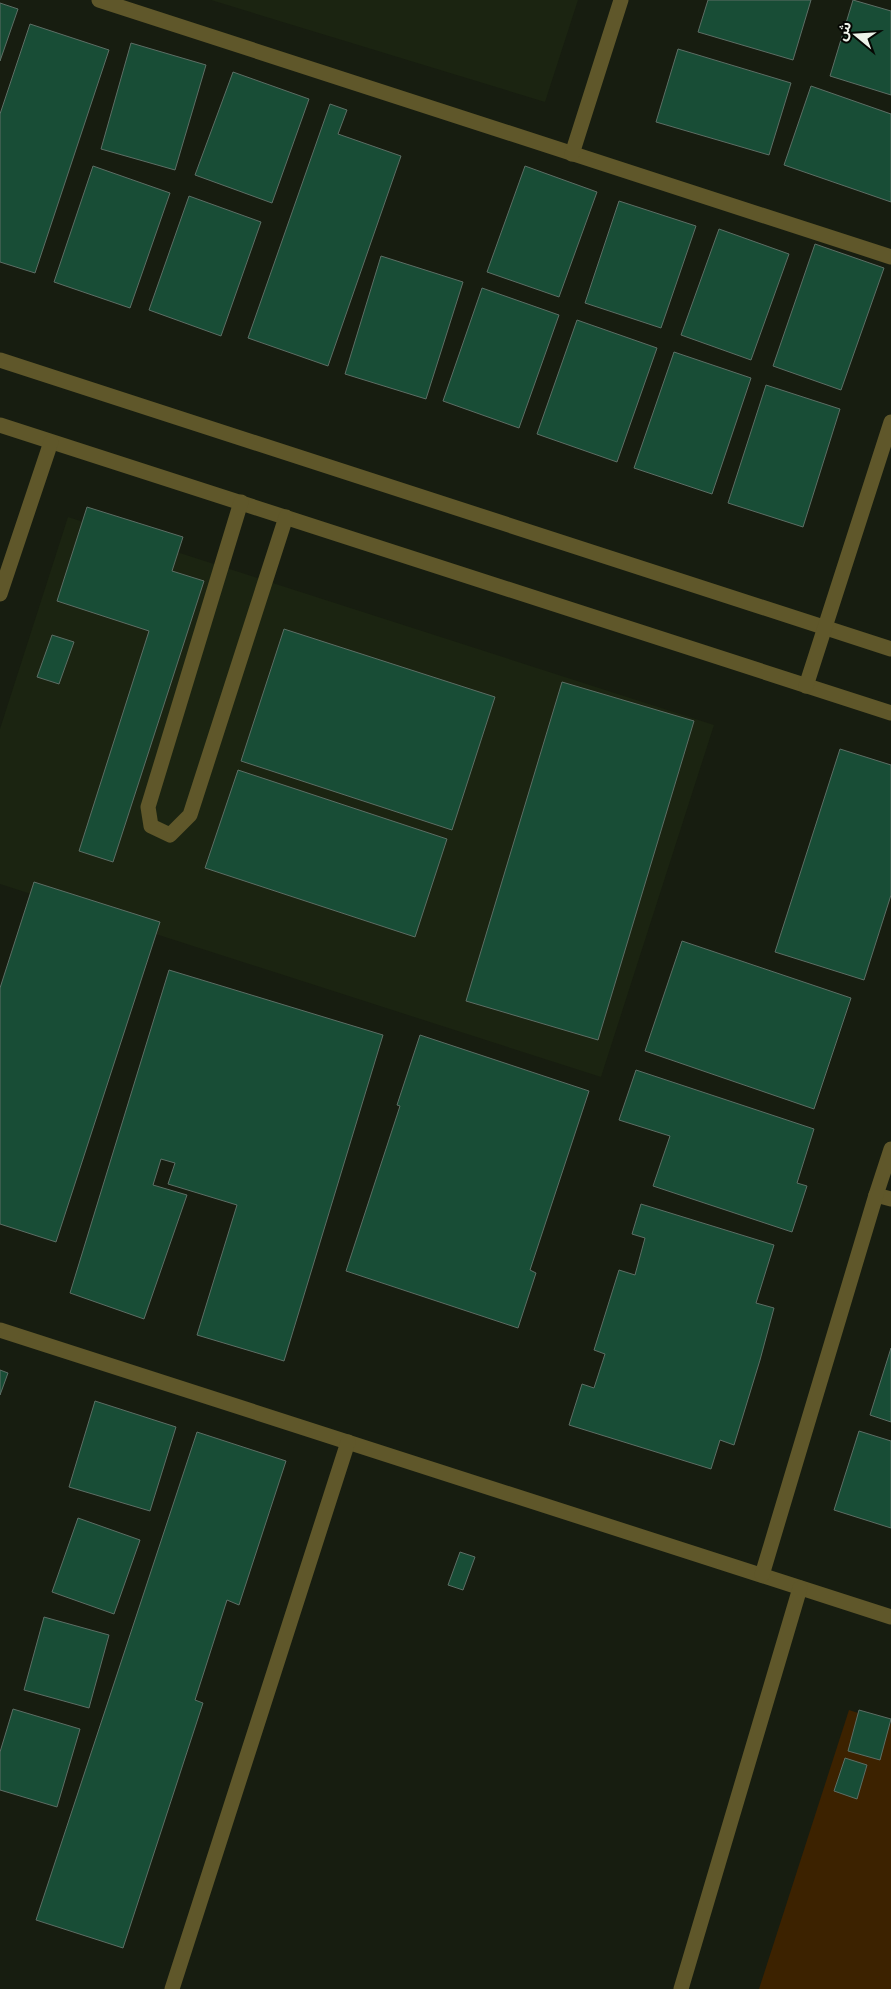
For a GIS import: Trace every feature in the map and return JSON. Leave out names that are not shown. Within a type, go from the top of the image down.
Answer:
[{"type":"street","points":[[98,0],[891,258]]},
{"type":"street","points":[[572,154],[621,0]]},
{"type":"street","points":[[0,360],[891,649]]},
{"type":"street","points":[[806,686],[891,422]]},
{"type":"street","points":[[0,425],[891,714]]},
{"type":"street","points":[[0,594],[51,442]]},
{"type":"street","points":[[241,502],[148,807],[151,826],[170,834],[190,815],[286,517]]},
{"type":"street","points":[[762,1576],[891,1149]]},
{"type":"street","points":[[876,1195],[891,1199]]},
{"type":"street","points":[[0,1330],[891,1617]]},
{"type":"street","points":[[172,1989],[348,1442]]},
{"type":"street","points":[[681,1989],[800,1588]]},
{"type":"shaded area","points":[[211,0],[578,0],[545,102]]},
{"type":"shaded area","points":[[68,517],[714,725],[601,1077],[0,884],[0,729]]},
{"type":"shaded area","points":[[849,1710],[891,1724],[891,1989],[759,1989]]},
{"type":"building","points":[[708,0],[811,0],[793,60],[698,32]]},
{"type":"building","points":[[853,0],[891,11],[891,95],[830,76]]},
{"type":"building","points":[[0,3],[18,9],[0,61]]},
{"type":"building","points":[[30,24],[109,50],[35,273],[0,262],[0,114]]},
{"type":"building","points":[[131,43],[206,65],[175,170],[101,149]]},
{"type":"building","points":[[678,49],[791,83],[769,155],[656,122]]},
{"type":"building","points":[[233,72],[309,99],[272,203],[195,175]]},
{"type":"building","points":[[811,86],[891,114],[891,202],[784,165]]},
{"type":"building","points":[[330,104],[347,110],[338,134],[401,156],[328,366],[248,338]]},
{"type":"building","points":[[93,166],[170,193],[130,308],[54,282]]},
{"type":"building","points":[[525,166],[597,192],[559,297],[487,272]]},
{"type":"building","points":[[189,196],[261,222],[221,336],[149,310]]},
{"type":"building","points":[[619,201],[696,226],[661,328],[585,303]]},
{"type":"building","points":[[719,229],[789,254],[751,360],[681,335]]},
{"type":"building","points":[[815,244],[884,268],[841,390],[773,366]]},
{"type":"building","points":[[381,256],[463,282],[426,399],[345,374]]},
{"type":"building","points":[[482,288],[559,315],[519,428],[443,401]]},
{"type":"building","points":[[577,320],[657,348],[617,462],[537,434]]},
{"type":"building","points":[[674,352],[751,378],[712,494],[634,468]]},
{"type":"building","points":[[766,385],[840,409],[803,527],[728,503]]},
{"type":"building","points":[[87,507],[183,537],[172,571],[204,581],[113,862],[79,851],[149,631],[57,601]]},
{"type":"building","points":[[284,629],[495,697],[452,830],[241,761]]},
{"type":"building","points":[[52,635],[74,642],[59,684],[37,677]]},
{"type":"building","points":[[562,682],[694,721],[598,1040],[466,1001]]},
{"type":"building","points":[[840,749],[891,765],[891,895],[864,980],[775,952]]},
{"type":"building","points":[[238,770],[447,839],[415,937],[205,868]]},
{"type":"building","points":[[34,882],[160,922],[56,1242],[0,1224],[0,988]]},
{"type":"building","points":[[682,941],[851,998],[814,1109],[645,1051]]},
{"type":"building","points":[[169,970],[383,1035],[284,1361],[197,1335],[237,1205],[168,1184],[175,1163],[161,1159],[153,1185],[187,1195],[144,1319],[70,1293]]},
{"type":"building","points":[[420,1035],[589,1091],[530,1270],[536,1273],[518,1328],[346,1271],[400,1106],[397,1105]]},
{"type":"building","points":[[636,1070],[814,1129],[797,1183],[807,1186],[792,1232],[653,1186],[670,1136],[619,1120]]},
{"type":"building","points":[[641,1204],[774,1245],[756,1303],[774,1308],[760,1360],[734,1445],[720,1440],[711,1469],[569,1425],[582,1384],[594,1388],[605,1354],[594,1350],[619,1270],[635,1275],[645,1238],[632,1234]]},
{"type":"building","points":[[891,1348],[891,1422],[870,1415]]},
{"type":"building","points":[[0,1370],[8,1373],[0,1395]]},
{"type":"building","points":[[95,1401],[176,1427],[150,1511],[69,1487]]},
{"type":"building","points":[[859,1431],[891,1441],[891,1528],[834,1510]]},
{"type":"building","points":[[197,1432],[286,1461],[239,1605],[227,1600],[195,1700],[203,1703],[123,1948],[36,1920]]},
{"type":"building","points":[[78,1518],[140,1540],[114,1614],[52,1592]]},
{"type":"building","points":[[460,1552],[475,1557],[463,1590],[448,1585]]},
{"type":"building","points":[[44,1617],[109,1635],[89,1708],[24,1690]]},
{"type":"building","points":[[13,1709],[80,1729],[57,1807],[0,1790],[0,1752]]},
{"type":"building","points":[[859,1710],[891,1719],[880,1760],[848,1751]]},
{"type":"building","points":[[845,1758],[867,1765],[857,1799],[834,1791]]}]
